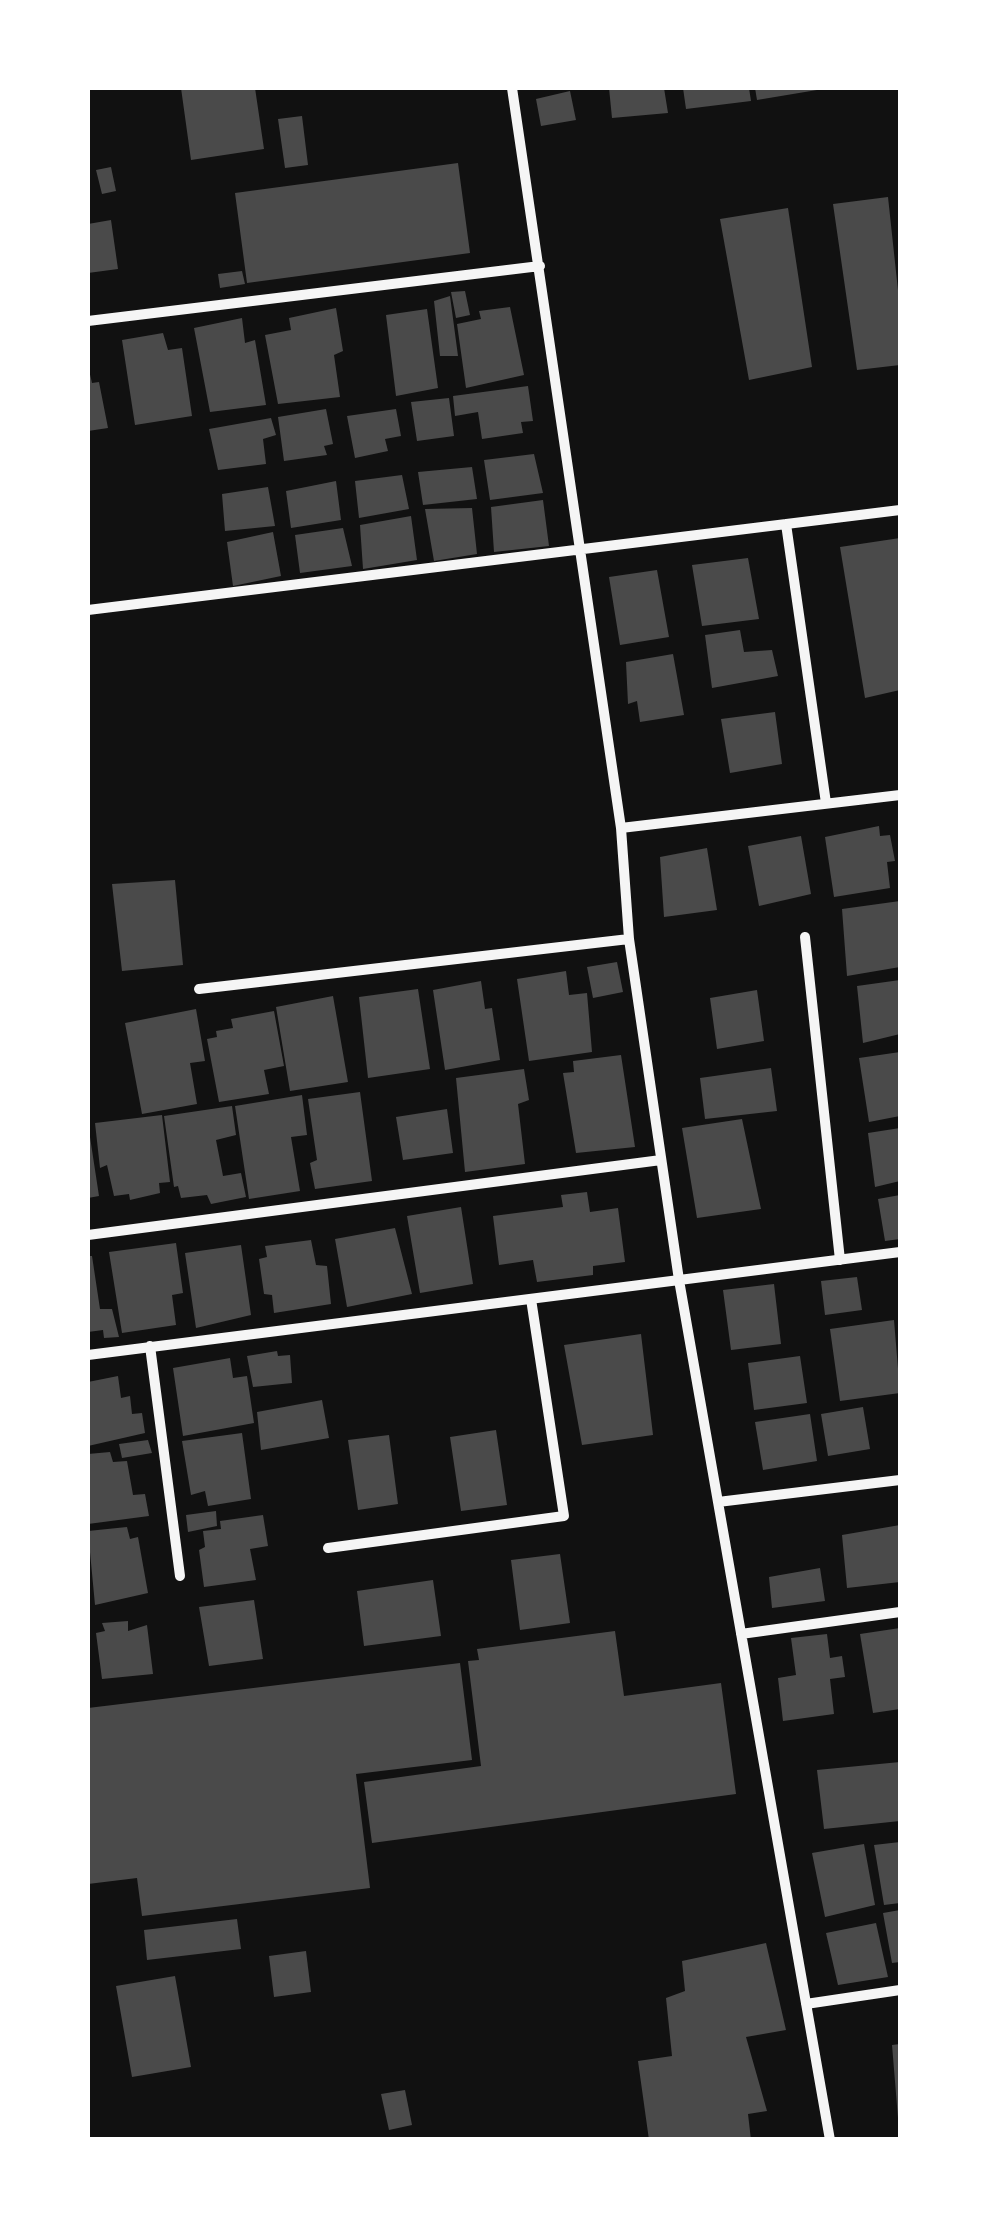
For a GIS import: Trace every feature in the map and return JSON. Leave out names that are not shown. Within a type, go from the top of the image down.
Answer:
[{"type":"street","points":[[512,88],[621,828],[629,939],[679,1280],[830,2140]]},
{"type":"street","points":[[88,322],[540,266]]},
{"type":"street","points":[[88,610],[900,510]]},
{"type":"street","points":[[786,524],[826,803]]},
{"type":"street","points":[[621,828],[900,795]]},
{"type":"street","points":[[805,937],[840,1260]]},
{"type":"street","points":[[200,989],[629,939]]},
{"type":"street","points":[[88,1235],[661,1160]]},
{"type":"street","points":[[88,1355],[900,1252]]},
{"type":"street","points":[[328,1548],[564,1516],[531,1299]]},
{"type":"street","points":[[150,1346],[180,1576]]},
{"type":"street","points":[[718,1502],[900,1480]]},
{"type":"street","points":[[741,1634],[900,1612]]},
{"type":"street","points":[[806,2004],[900,1990]]},
{"type":"building","points":[[181,88],[255,88],[264,149],[191,160]]},
{"type":"building","points":[[609,88],[664,88],[668,113],[612,118]]},
{"type":"building","points":[[683,88],[749,88],[751,101],[686,109]]},
{"type":"building","points":[[755,88],[817,88],[817,90],[757,100]]},
{"type":"building","points":[[570,91],[576,120],[541,126],[536,99]]},
{"type":"building","points":[[302,116],[308,165],[285,168],[278,119]]},
{"type":"building","points":[[458,163],[470,253],[247,283],[235,193]]},
{"type":"building","points":[[111,167],[116,191],[102,194],[96,170]]},
{"type":"building","points":[[888,197],[900,309],[900,365],[857,370],[833,204]]},
{"type":"building","points":[[788,208],[812,367],[749,380],[720,219]]},
{"type":"building","points":[[111,220],[118,269],[88,273],[88,224]]},
{"type":"building","points":[[242,271],[245,284],[220,288],[218,274]]},
{"type":"building","points":[[465,291],[470,315],[456,318],[451,292]]},
{"type":"building","points":[[450,296],[458,356],[440,356],[434,301]]},
{"type":"building","points":[[510,307],[524,375],[466,388],[457,324],[481,319],[479,311]]},
{"type":"building","points":[[336,308],[343,351],[334,355],[340,397],[278,404],[265,335],[291,330],[289,318]]},
{"type":"building","points":[[427,309],[438,388],[396,396],[386,315]]},
{"type":"building","points":[[242,318],[245,343],[255,340],[266,405],[210,412],[194,328]]},
{"type":"building","points":[[163,333],[168,350],[182,348],[192,416],[135,425],[122,340]]},
{"type":"building","points":[[88,366],[92,383],[99,382],[108,428],[88,431]]},
{"type":"building","points":[[528,386],[533,421],[521,422],[523,433],[482,439],[478,412],[455,416],[453,396]]},
{"type":"building","points":[[449,398],[454,436],[417,441],[411,402]]},
{"type":"building","points":[[326,409],[333,444],[324,446],[327,455],[284,461],[278,417]]},
{"type":"building","points":[[396,409],[401,436],[385,439],[388,451],[355,458],[347,416]]},
{"type":"building","points":[[271,418],[276,435],[263,439],[266,464],[218,470],[209,429]]},
{"type":"building","points":[[534,454],[543,493],[490,500],[484,460]]},
{"type":"building","points":[[472,467],[477,499],[423,505],[418,472]]},
{"type":"building","points":[[402,475],[409,509],[359,518],[355,481]]},
{"type":"building","points":[[336,481],[341,520],[291,528],[286,491]]},
{"type":"building","points":[[268,487],[275,526],[225,531],[222,494]]},
{"type":"building","points":[[543,500],[549,546],[494,552],[491,507]]},
{"type":"building","points":[[472,508],[477,554],[434,561],[425,509]]},
{"type":"building","points":[[411,516],[417,560],[363,569],[360,525]]},
{"type":"building","points":[[343,528],[352,566],[300,573],[295,535]]},
{"type":"building","points":[[273,532],[281,576],[233,586],[227,542]]},
{"type":"building","points":[[900,538],[900,690],[865,698],[840,547]]},
{"type":"building","points":[[748,558],[759,619],[702,626],[692,565]]},
{"type":"building","points":[[657,570],[669,637],[620,645],[609,577]]},
{"type":"building","points":[[740,630],[744,652],[772,650],[778,676],[712,688],[705,635]]},
{"type":"building","points":[[673,654],[684,715],[640,722],[637,701],[628,704],[626,662]]},
{"type":"building","points":[[775,712],[782,764],[730,773],[721,719]]},
{"type":"building","points":[[879,826],[880,836],[890,835],[895,861],[887,862],[890,888],[834,897],[825,837]]},
{"type":"building","points":[[801,836],[811,894],[759,906],[748,846]]},
{"type":"building","points":[[707,848],[717,910],[664,917],[660,857]]},
{"type":"building","points":[[175,880],[183,965],[122,971],[112,884]]},
{"type":"building","points":[[900,901],[900,967],[847,976],[842,909]]},
{"type":"building","points":[[617,962],[623,992],[593,998],[587,967]]},
{"type":"building","points":[[566,971],[569,995],[587,993],[592,1052],[529,1061],[517,979]]},
{"type":"building","points":[[900,980],[900,1034],[863,1043],[857,986]]},
{"type":"building","points":[[481,981],[485,1009],[492,1008],[500,1060],[445,1070],[433,990]]},
{"type":"building","points":[[418,989],[430,1069],[368,1078],[359,997]]},
{"type":"building","points":[[757,990],[764,1041],[717,1049],[710,998]]},
{"type":"building","points":[[333,996],[348,1082],[290,1091],[276,1007]]},
{"type":"building","points":[[196,1009],[205,1061],[190,1063],[197,1104],[142,1114],[125,1023]]},
{"type":"building","points":[[274,1011],[284,1066],[264,1070],[269,1094],[219,1102],[207,1039],[217,1037],[216,1031],[233,1028],[231,1019]]},
{"type":"building","points":[[900,1052],[900,1116],[869,1122],[859,1058]]},
{"type":"building","points":[[621,1055],[635,1147],[576,1153],[563,1073],[574,1072],[573,1061]]},
{"type":"building","points":[[771,1068],[777,1111],[705,1119],[700,1078]]},
{"type":"building","points":[[524,1069],[529,1100],[518,1104],[525,1164],[465,1172],[456,1078]]},
{"type":"building","points":[[360,1092],[372,1181],[315,1189],[310,1163],[317,1160],[308,1099]]},
{"type":"building","points":[[302,1095],[307,1135],[291,1137],[300,1191],[249,1199],[235,1106]]},
{"type":"building","points":[[232,1106],[236,1135],[216,1140],[223,1176],[241,1173],[246,1197],[211,1204],[207,1195],[181,1198],[178,1186],[174,1187],[164,1116]]},
{"type":"building","points":[[447,1109],[453,1153],[403,1160],[396,1117]]},
{"type":"building","points":[[162,1115],[170,1182],[159,1183],[160,1193],[130,1200],[129,1194],[114,1196],[107,1165],[100,1168],[95,1123]]},
{"type":"building","points":[[742,1119],[761,1209],[697,1218],[682,1128]]},
{"type":"building","points":[[900,1128],[900,1181],[875,1187],[868,1133]]},
{"type":"building","points":[[88,1138],[99,1196],[88,1198]]},
{"type":"building","points":[[587,1192],[590,1212],[618,1208],[625,1262],[593,1266],[593,1275],[537,1282],[533,1260],[499,1265],[493,1216],[563,1207],[561,1195]]},
{"type":"building","points":[[900,1195],[900,1239],[885,1241],[878,1199]]},
{"type":"building","points":[[461,1207],[473,1284],[420,1293],[407,1216]]},
{"type":"building","points":[[395,1228],[412,1294],[347,1307],[335,1239]]},
{"type":"building","points":[[311,1240],[316,1265],[327,1266],[331,1304],[274,1313],[272,1295],[264,1294],[259,1259],[267,1257],[265,1246]]},
{"type":"building","points":[[176,1243],[183,1293],[172,1295],[176,1325],[122,1333],[109,1252]]},
{"type":"building","points":[[241,1245],[251,1315],[196,1328],[185,1253]]},
{"type":"building","points":[[88,1256],[92,1256],[100,1309],[112,1309],[119,1337],[104,1338],[103,1330],[88,1332]]},
{"type":"building","points":[[857,1277],[862,1310],[825,1315],[821,1281]]},
{"type":"building","points":[[774,1284],[781,1344],[731,1350],[723,1290]]},
{"type":"building","points":[[894,1320],[900,1393],[840,1401],[830,1329]]},
{"type":"building","points":[[641,1334],[653,1435],[582,1445],[564,1345]]},
{"type":"building","points":[[277,1351],[278,1356],[290,1355],[292,1383],[253,1387],[247,1356]]},
{"type":"building","points":[[800,1356],[807,1403],[754,1410],[748,1363]]},
{"type":"building","points":[[230,1358],[233,1378],[247,1376],[254,1423],[183,1436],[173,1368]]},
{"type":"building","points":[[118,1376],[121,1398],[130,1396],[132,1414],[142,1413],[145,1433],[88,1446],[88,1382]]},
{"type":"building","points":[[322,1400],[329,1438],[261,1450],[257,1412]]},
{"type":"building","points":[[863,1407],[870,1449],[828,1456],[821,1414]]},
{"type":"building","points":[[810,1414],[817,1461],[763,1470],[755,1422]]},
{"type":"building","points":[[496,1430],[507,1505],[461,1511],[450,1437]]},
{"type":"building","points":[[242,1433],[251,1499],[208,1506],[205,1491],[191,1495],[182,1441]]},
{"type":"building","points":[[389,1435],[398,1504],[358,1510],[348,1440]]},
{"type":"building","points":[[148,1440],[152,1453],[122,1458],[119,1444]]},
{"type":"building","points":[[110,1452],[113,1462],[127,1461],[133,1495],[145,1494],[149,1516],[88,1524],[88,1454]]},
{"type":"building","points":[[216,1511],[217,1526],[188,1532],[186,1515]]},
{"type":"building","points":[[263,1515],[268,1546],[250,1549],[256,1580],[204,1587],[199,1550],[205,1547],[203,1531],[221,1529],[220,1521]]},
{"type":"building","points":[[900,1525],[900,1582],[847,1588],[842,1535]]},
{"type":"building","points":[[127,1527],[130,1539],[138,1537],[148,1593],[95,1605],[88,1531]]},
{"type":"building","points":[[560,1554],[570,1623],[520,1630],[511,1560]]},
{"type":"building","points":[[820,1568],[825,1601],[772,1608],[769,1577]]},
{"type":"building","points":[[433,1580],[441,1636],[364,1646],[357,1591]]},
{"type":"building","points":[[254,1600],[263,1659],[209,1666],[199,1607]]},
{"type":"building","points":[[128,1621],[128,1631],[147,1625],[153,1674],[102,1679],[96,1633],[105,1631],[102,1623]]},
{"type":"building","points":[[900,1628],[900,1709],[873,1713],[860,1634]]},
{"type":"building","points":[[615,1631],[624,1696],[721,1683],[736,1794],[372,1843],[364,1782],[481,1766],[468,1661],[479,1660],[477,1649]]},
{"type":"building","points":[[827,1634],[830,1658],[842,1656],[845,1677],[830,1679],[834,1714],[783,1721],[778,1678],[796,1675],[791,1638]]},
{"type":"building","points":[[460,1663],[472,1760],[356,1774],[370,1888],[142,1916],[137,1878],[88,1884],[88,1708]]},
{"type":"building","points":[[900,1762],[900,1821],[824,1829],[817,1770]]},
{"type":"building","points":[[900,1842],[900,1903],[884,1905],[874,1845]]},
{"type":"building","points":[[864,1844],[875,1905],[825,1917],[812,1853]]},
{"type":"building","points":[[900,1910],[900,1962],[892,1963],[883,1913]]},
{"type":"building","points":[[237,1919],[241,1949],[147,1960],[144,1930]]},
{"type":"building","points":[[876,1923],[888,1977],[838,1985],[826,1933]]},
{"type":"building","points":[[766,1943],[786,2030],[746,2037],[767,2111],[748,2114],[751,2140],[649,2140],[638,2061],[672,2056],[666,1998],[685,1991],[682,1961]]},
{"type":"building","points":[[306,1951],[311,1992],[274,1997],[269,1956]]},
{"type":"building","points":[[175,1976],[191,2067],[132,2077],[116,1986]]},
{"type":"building","points":[[900,2044],[900,2118],[898,2118],[892,2045]]},
{"type":"building","points":[[405,2090],[412,2125],[389,2130],[381,2094]]}]
